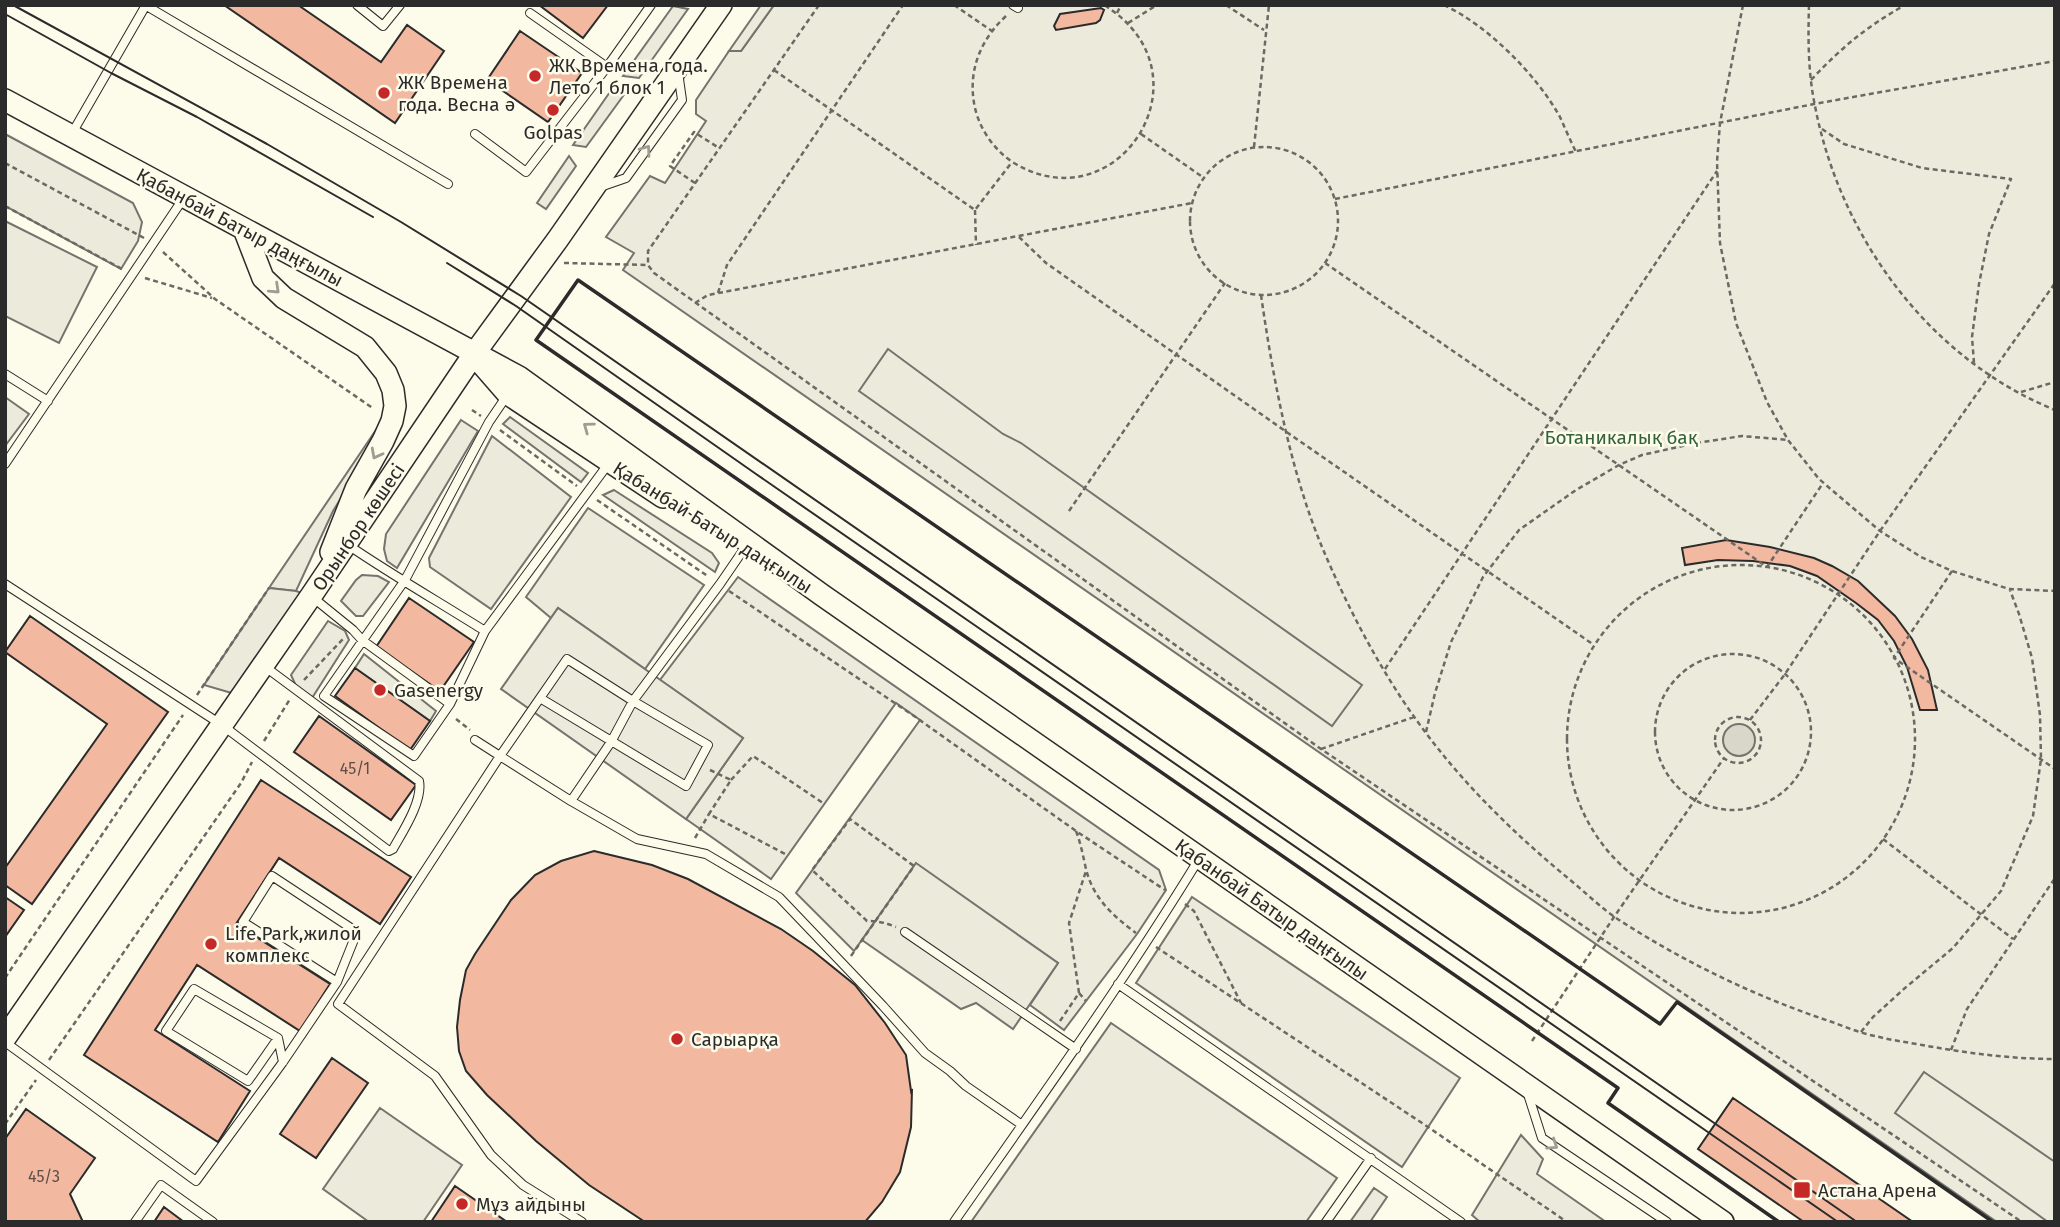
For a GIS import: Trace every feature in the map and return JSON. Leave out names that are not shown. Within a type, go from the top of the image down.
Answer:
[{"type":"main road","name":"Орынбор көшесі","points":[[5,1040],[474,354],[541,263],[717,10]]},
{"type":"main road","name":"Қабанбай Батыр даңғылы","points":[[5,100],[519,377],[822,595],[1723,1222]]},
{"type":"main road","points":[[244,229],[263,278],[284,298],[365,347],[386,373],[393,390],[395,406],[392,421],[356,489],[314,591]]},
{"type":"main road","name":"Қабанбай Батыр даңғылы","points":[[474,354],[508,394],[609,463],[822,595]]},
{"type":"lane","points":[[71,135],[146,5],[448,184]]},
{"type":"lane","points":[[358,5],[383,26],[400,5]]},
{"type":"lane","points":[[475,134],[526,172],[607,68],[651,5]]},
{"type":"lane","points":[[530,13],[607,68]]},
{"type":"lane","points":[[5,464],[185,197]]},
{"type":"lane","points":[[5,374],[48,401]]},
{"type":"lane","points":[[508,394],[489,422],[405,580],[324,695],[414,756],[450,704],[485,631],[609,463]]},
{"type":"lane","points":[[346,544],[485,631]]},
{"type":"lane","points":[[571,801],[611,742],[633,701],[744,549]]},
{"type":"lane","points":[[5,584],[222,725],[389,851],[393,849],[414,809],[419,781],[263,665]]},
{"type":"lane","points":[[314,591],[362,640],[450,704]]},
{"type":"lane","points":[[540,698],[685,786],[708,745],[567,659],[500,755],[338,1004],[435,1076],[491,1155],[523,1185],[582,1222]]},
{"type":"lane","points":[[475,740],[637,839],[706,854],[779,897],[925,1053],[1022,1125]]},
{"type":"lane","points":[[954,1222],[1076,1049],[1199,858]]},
{"type":"lane","points":[[5,1040],[195,1181],[283,1062],[337,982],[357,932],[272,876],[243,922],[337,982]]},
{"type":"lane","points":[[905,932],[1076,1049]]},
{"type":"lane","points":[[1118,984],[1461,1222]]},
{"type":"lane","points":[[278,1038],[248,1081],[166,1031],[194,989],[278,1038],[283,1062]]},
{"type":"lane","points":[[1525,1085],[1542,1138],[1667,1222]]},
{"type":"lane","points":[[1326,1222],[1371,1158]]},
{"type":"lane","points":[[135,1222],[161,1185],[213,1222]]},
{"type":"path","points":[[819,5],[648,251],[648,265],[654,273],[1321,749],[2022,1222]]},
{"type":"path","points":[[718,293],[727,265],[903,5]]},
{"type":"path","points":[[954,5],[992,32]]},
{"type":"path","points":[[1015,7],[992,32],[979,53],[974,67],[973,97],[978,119],[998,150],[1012,162],[1051,177],[1081,176],[1109,165],[1132,146],[1141,134],[1152,106],[1153,76],[1145,47],[1128,23],[1104,5]]},
{"type":"path","points":[[1116,13],[1121,5]]},
{"type":"path","points":[[1128,23],[1157,5]]},
{"type":"path","points":[[1226,5],[1265,32]]},
{"type":"path","points":[[1254,147],[1269,5]]},
{"type":"path","points":[[1444,5],[1458,12],[1492,38],[1529,74],[1559,116],[1576,152]]},
{"type":"path","points":[[1743,5],[1720,124],[1717,171],[1720,243],[1736,323],[1767,402],[1788,440],[1823,483],[1880,531],[1921,557],[1952,571],[2009,589],[2055,591]]},
{"type":"path","points":[[1809,5],[1808,49],[1814,104],[1826,151],[1842,196],[1864,240],[1891,280],[1922,317],[1957,350],[1990,375],[2055,410]]},
{"type":"path","points":[[1811,80],[1840,49],[1880,19],[1905,5]]},
{"type":"path","points":[[1335,199],[1814,104],[2055,61]]},
{"type":"path","points":[[774,70],[975,210]]},
{"type":"path","points":[[1820,127],[1844,144],[1922,168],[2011,179],[1989,234],[1979,284],[1972,337],[1975,363]]},
{"type":"path","points":[[695,183],[670,166],[694,132],[719,149]]},
{"type":"path","points":[[1141,134],[1204,178]]},
{"type":"path","points":[[1254,147],[1288,150],[1304,158],[1323,176],[1335,199],[1338,214],[1334,246],[1325,263],[1305,282],[1276,294],[1261,295],[1240,291],[1212,274],[1194,246],[1190,225],[1192,203],[1204,178],[1226,157],[1254,147]]},
{"type":"path","points":[[976,245],[975,210],[1012,162]]},
{"type":"path","points":[[5,163],[154,244],[215,299],[376,411]]},
{"type":"path","points":[[1385,669],[1717,171]]},
{"type":"path","points":[[695,303],[708,295],[1192,203]]},
{"type":"path","points":[[5,206],[133,275],[215,299]]},
{"type":"path","points":[[1019,237],[1046,262],[1594,645]]},
{"type":"path","points":[[541,263],[648,265]]},
{"type":"path","points":[[1325,263],[1766,567]]},
{"type":"path","points":[[1069,510],[1225,283]]},
{"type":"path","points":[[1750,720],[1785,674],[1880,531],[2055,283]]},
{"type":"path","points":[[1261,295],[1270,361],[1301,485],[1322,547],[1367,639],[1415,718],[1471,788],[1507,824],[1614,916],[1735,984],[1796,1010],[1874,1036],[1951,1050],[2055,1059]]},
{"type":"path","points":[[2020,392],[2055,382]]},
{"type":"path","points":[[472,410],[587,493],[1194,911],[1241,1003],[1567,1222]]},
{"type":"path","points":[[1426,732],[1451,642],[1488,572],[1519,530],[1576,490],[1642,454],[1742,436],[1788,440]]},
{"type":"path","points":[[1766,567],[1823,483]]},
{"type":"path","points":[[1755,564],[1766,567],[1792,571],[1826,586],[1857,608],[1882,636],[1901,669],[1912,705],[1915,743],[1910,781],[1897,816],[1883,839],[1850,875],[1818,895],[1783,908],[1745,914],[1708,910],[1672,899],[1639,881],[1611,856],[1589,825],[1574,790],[1567,753],[1568,715],[1577,679],[1594,645],[1617,615],[1647,592],[1681,575],[1717,565],[1755,564]]},
{"type":"path","points":[[1895,658],[1952,571]]},
{"type":"path","points":[[5,978],[269,588]]},
{"type":"path","points":[[1861,1032],[1873,1017],[1953,948],[2001,891],[2033,816],[2041,759],[2040,715],[2032,658],[2009,589]]},
{"type":"path","points":[[5,1124],[241,783],[271,726],[296,690],[317,665],[354,630]]},
{"type":"path","points":[[1732,654],[1774,664],[1802,696],[1811,724],[1808,753],[1796,779],[1774,799],[1748,809],[1719,810],[1695,801],[1680,791],[1671,780],[1663,768],[1654,740],[1657,712],[1662,698],[1671,683],[1690,666],[1703,659],[1732,654]]},
{"type":"path","points":[[1895,658],[2055,769]]},
{"type":"path","points":[[444,712],[470,728],[475,740]]},
{"type":"path","points":[[1735,717],[1750,720],[1756,725],[1761,739],[1757,753],[1745,762],[1738,763],[1724,758],[1716,745],[1722,724],[1735,717]]},
{"type":"path","points":[[1321,749],[1415,718]]},
{"type":"path","points":[[688,850],[731,780],[753,756],[823,803]]},
{"type":"path","points":[[1532,1041],[1614,916],[1724,758]]},
{"type":"path","points":[[697,764],[731,780]]},
{"type":"path","points":[[709,814],[787,855]]},
{"type":"path","points":[[844,965],[875,921],[914,866],[850,819],[813,870],[867,921],[875,921],[883,921],[905,932]]},
{"type":"path","points":[[1883,839],[2014,940]]},
{"type":"path","points":[[1086,871],[1069,923],[1079,993],[1086,1002]]},
{"type":"path","points":[[1951,1050],[1967,1009],[2055,878]]},
{"type":"path","points":[[1052,1033],[1079,993]]},
{"type":"green space","name":"Ботаникалық бақ","points":[[774,5],[2055,5],[2055,1222],[1997,1222],[623,270],[634,253],[606,237],[650,176],[665,183],[706,121],[696,114],[696,100],[729,51],[741,51]]},
{"type":"green space","points":[[5,134],[133,203],[142,222],[138,241],[121,269],[5,206]]},
{"type":"green space","points":[[569,156],[576,166],[546,209],[537,203]]},
{"type":"green space","points":[[5,221],[97,267],[59,343],[5,316]]},
{"type":"green space","points":[[510,417],[588,473],[581,482],[503,424]]},
{"type":"green space","points":[[384,418],[363,463],[333,511],[296,591],[269,588]]},
{"type":"green space","points":[[461,420],[478,431],[397,568],[387,561],[384,549],[386,534]]},
{"type":"green space","points":[[492,436],[571,497],[491,609],[430,567],[429,558]]},
{"type":"green space","points":[[614,490],[712,553],[719,563],[715,572],[603,495]]},
{"type":"green space","points":[[588,508],[704,585],[645,669],[558,608],[551,618],[526,597]]},
{"type":"green space","points":[[362,575],[378,576],[389,582],[363,616],[356,616],[341,601]]},
{"type":"green space","points":[[738,577],[1159,870],[1166,890],[1137,934],[1064,1030],[1030,1005],[1058,963],[916,864],[854,951],[796,893],[920,720],[896,703],[771,879],[686,819],[743,738],[660,680]]},
{"type":"green space","points":[[328,621],[345,631],[349,640],[312,698],[297,688],[291,675]]},
{"type":"green space","points":[[1192,897],[1460,1078],[1402,1167],[1136,983]]},
{"type":"green space","points":[[380,1108],[462,1165],[423,1222],[369,1222],[323,1189]]},
{"type":"green space","points":[[1521,1135],[1543,1159],[1537,1174],[1606,1222],[1480,1222],[1472,1215]]},
{"type":"green space","points":[[1374,1188],[1387,1197],[1370,1222],[1350,1222]]},
{"type":"shaded area","points":[[761,5],[774,5],[741,51],[729,51]]},
{"type":"shaded area","points":[[673,6],[688,9],[639,78],[623,76]]},
{"type":"shaded area","points":[[612,89],[626,92],[586,147],[573,145]]},
{"type":"shaded area","points":[[888,349],[1003,434],[1021,443],[1362,685],[1332,726],[859,391]]},
{"type":"shaded area","points":[[5,397],[29,414],[5,446]]},
{"type":"shaded area","points":[[269,588],[296,591],[311,596],[242,696],[204,685]]},
{"type":"shaded area","points":[[558,608],[743,738],[686,819],[501,689]]},
{"type":"shaded area","points":[[364,654],[436,711],[430,721],[355,668]]},
{"type":"shaded area","points":[[1739,724],[1751,728],[1755,740],[1751,752],[1739,756],[1727,752],[1723,740],[1727,728]]},
{"type":"shaded area","points":[[916,863],[1058,963],[1013,1029],[976,1003],[961,1009],[862,940]]},
{"type":"shaded area","points":[[1111,1023],[1337,1178],[1306,1222],[971,1222]]},
{"type":"shaded area","points":[[1924,1072],[2055,1162],[2055,1222],[2048,1222],[1895,1113]]},
{"type":"building","name":"ЖК Времена года. Весна ә","points":[[224,5],[298,5],[381,62],[407,25],[444,51],[395,123]]},
{"type":"building","points":[[539,5],[608,5],[583,38]]},
{"type":"building","points":[[1101,8],[1104,10],[1096,23],[1056,30],[1054,26],[1060,14]]},
{"type":"building","name":"ЖК Времена года. Лето 1 блок 1","points":[[520,31],[582,73],[548,122],[487,80]]},
{"type":"building","points":[[1726,540],[1814,558],[1858,581],[1895,616],[1912,639],[1928,670],[1937,710],[1920,710],[1907,667],[1894,641],[1878,620],[1817,576],[1790,566],[1753,561],[1718,560],[1685,565],[1682,548]]},
{"type":"building","points":[[409,598],[474,642],[440,691],[376,647]]},
{"type":"building","points":[[30,616],[168,712],[32,904],[5,885],[5,868],[107,724],[5,652]]},
{"type":"building","points":[[355,668],[430,721],[410,750],[335,696]]},
{"type":"building","points":[[319,716],[416,785],[391,820],[294,752]]},
{"type":"building","name":"Life Park,жилой комплекс","points":[[261,780],[411,877],[380,924],[279,858],[236,924],[330,984],[300,1031],[197,965],[155,1030],[250,1091],[218,1142],[84,1055]]},
{"type":"building","name":"Сарыарқа","points":[[594,851],[652,865],[688,879],[781,929],[855,985],[885,1023],[906,1055],[911,1091],[912,1089],[911,1127],[900,1172],[882,1202],[865,1222],[645,1222],[589,1185],[536,1141],[487,1095],[466,1071],[459,1051],[457,1027],[466,970],[475,954],[511,900],[535,875],[561,861]]},
{"type":"building","points":[[5,897],[24,910],[5,937]]},
{"type":"building","points":[[332,1058],[368,1083],[316,1158],[280,1134]]},
{"type":"building","points":[[1733,1098],[1913,1222],[1804,1222],[1698,1149]]},
{"type":"building","points":[[26,1109],[95,1158],[70,1194],[83,1222],[5,1222],[5,1139]]},
{"type":"building","name":"Мұз айдыны","points":[[455,1186],[507,1222],[431,1222]]},
{"type":"building","points":[[164,1207],[184,1222],[154,1222]]},
{"type":"tram line","points":[[13,5],[267,144],[521,296],[1857,1222]]},
{"type":"tram line","points":[[5,14],[197,117],[373,217]]},
{"type":"tram line","points":[[447,263],[516,306],[1838,1222]]},
{"type":"wall","points":[[1779,1222],[1608,1103],[1618,1088],[536,340],[578,280],[1660,1024],[1677,1002],[1993,1222]]},
{"type":"place","name":"ЖК Времена года. Лето 1 блок 1","points":[[535,76]]},
{"type":"place","name":"ЖК Времена года. Весна ә","points":[[384,93]]},
{"type":"place","name":"Golpas","points":[[553,110]]},
{"type":"place","name":"Gasenergy","points":[[380,690]]},
{"type":"place","name":"Life Park,жилой комплекс","points":[[211,944]]},
{"type":"place","name":"Сарыарқа","points":[[677,1039]]},
{"type":"place","name":"Астана Арена","points":[[1802,1190]]},
{"type":"place","name":"Мұз айдыны","points":[[462,1204]]}]
